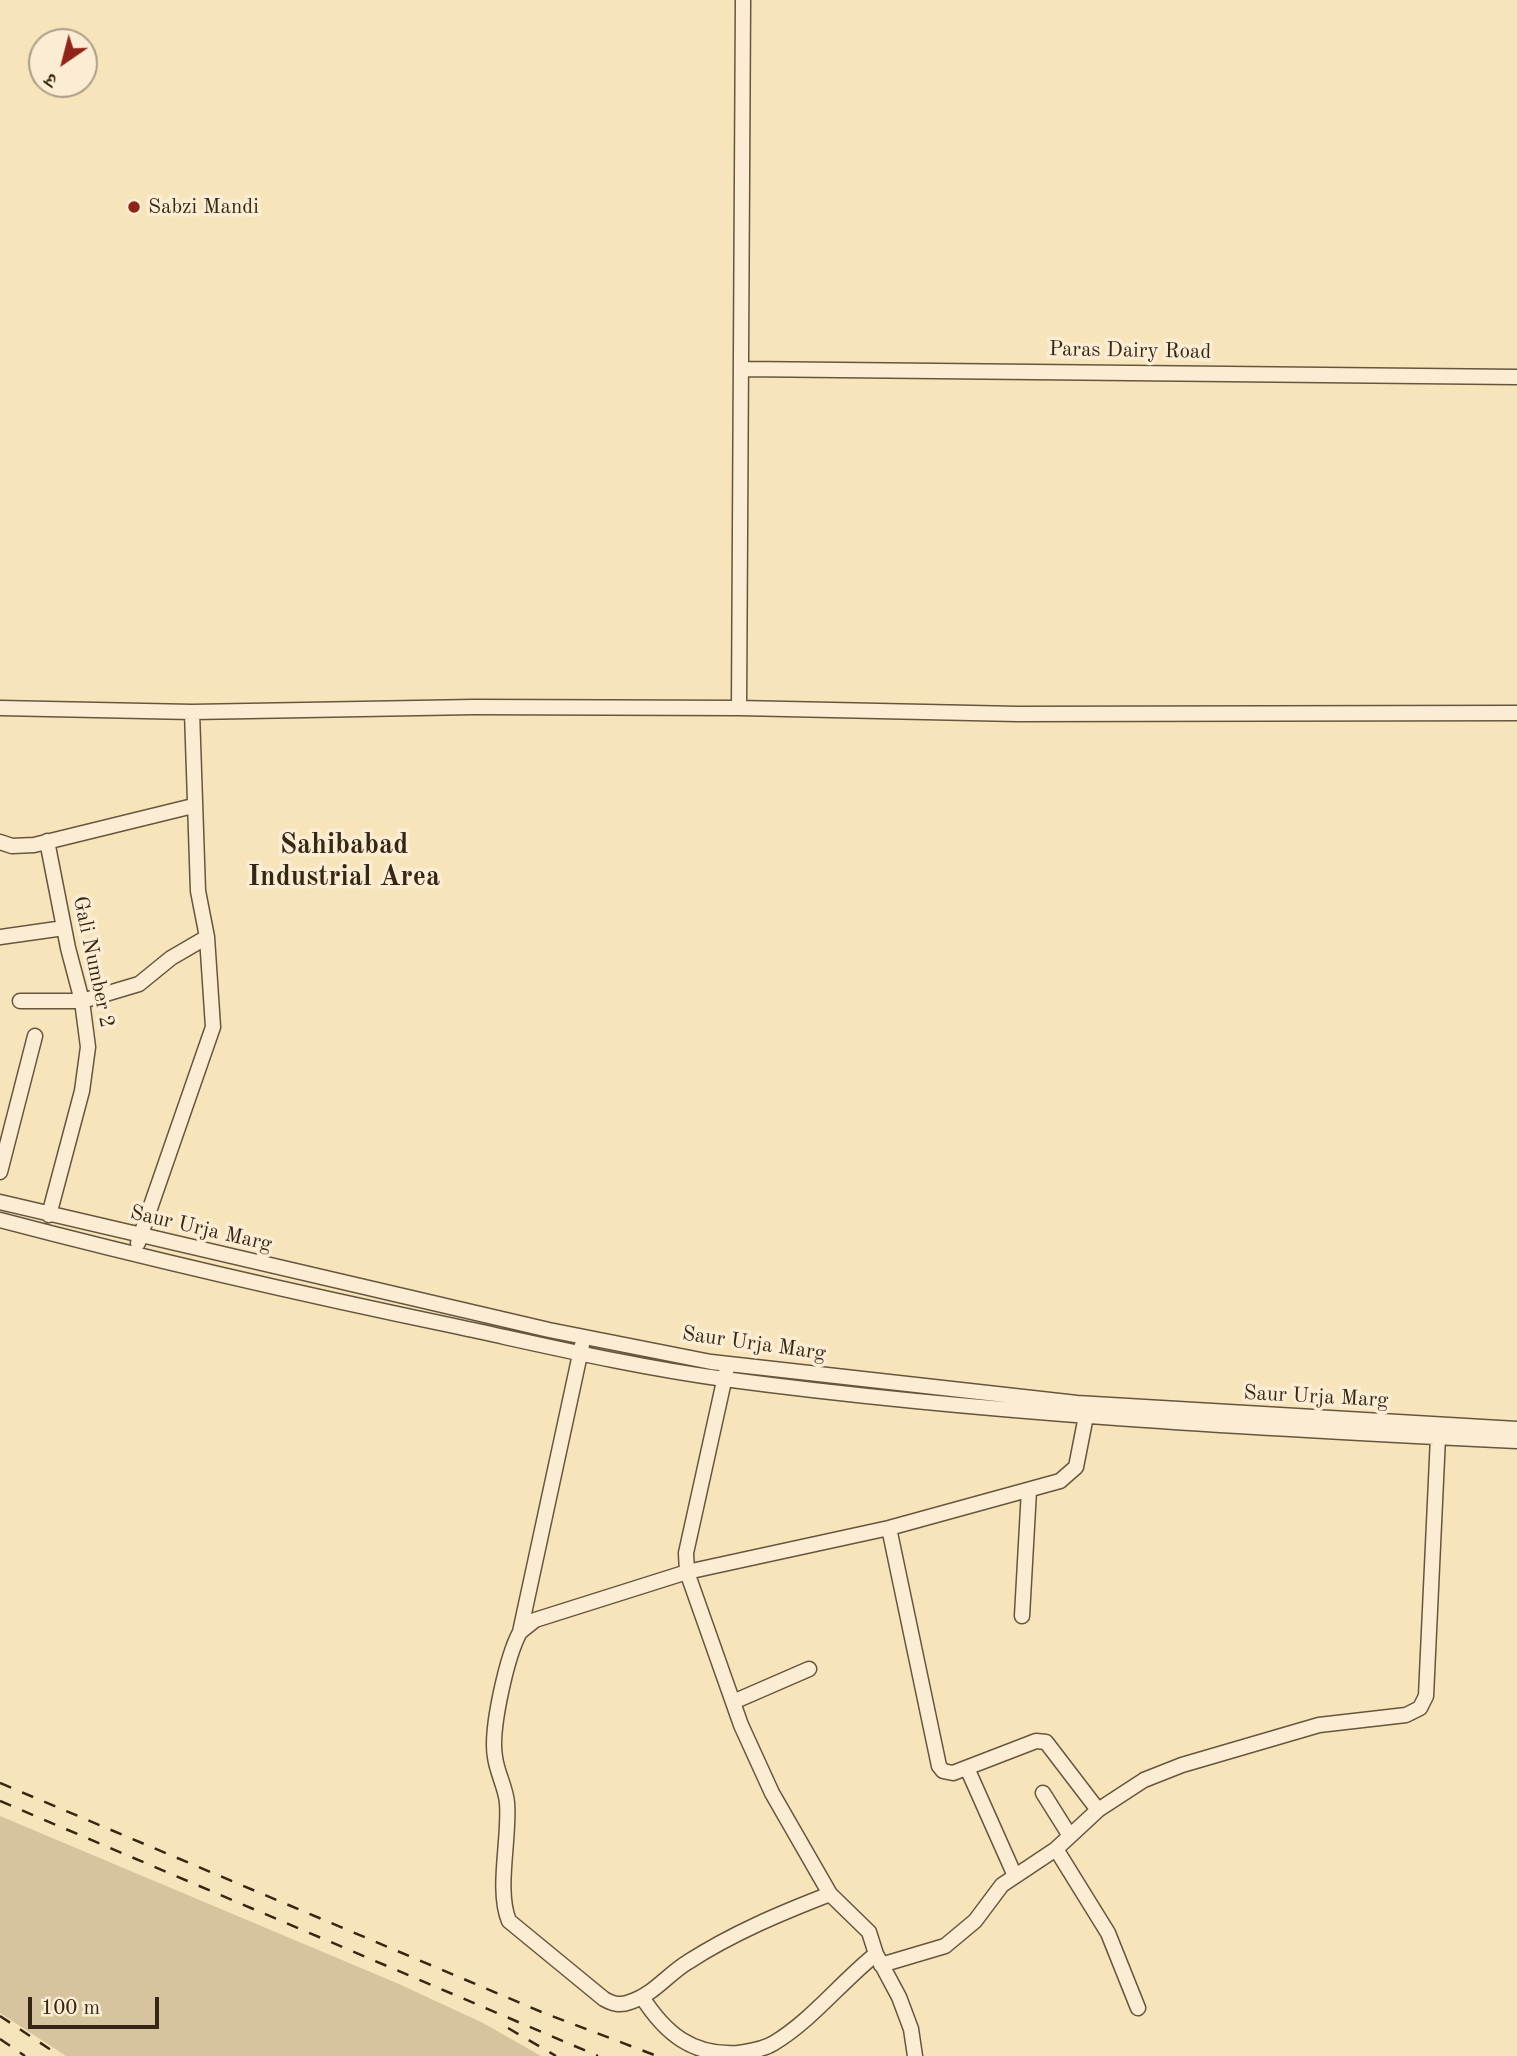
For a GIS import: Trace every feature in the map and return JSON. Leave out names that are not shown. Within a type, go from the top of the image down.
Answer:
[{"type":"street","points":[[739,708],[743,0]]},
{"type":"street","name":"Paras Dairy Road","points":[[743,369],[1517,377]]},
{"type":"street","points":[[0,708],[191,712],[474,706],[1018,714],[1517,713]]},
{"type":"street","points":[[133,1255],[213,1027],[206,937],[198,891],[191,712]]},
{"type":"street","points":[[0,842],[22,847],[193,806]]},
{"type":"street","name":"Gali Number 2","points":[[47,841],[82,1001],[88,1061],[49,1215]]},
{"type":"street","points":[[0,937],[64,928]]},
{"type":"street","points":[[20,1001],[82,1001],[139,985],[171,958],[206,937]]},
{"type":"street","points":[[0,1172],[35,1036]]},
{"type":"street","name":"Saur Urja Marg","points":[[0,1202],[140,1237],[583,1337],[728,1363],[1087,1404],[1517,1429]]},
{"type":"street","name":"Saur Urja Marg","points":[[0,1220],[133,1255],[580,1354],[724,1379],[865,1397],[1182,1424],[1517,1441]]},
{"type":"street","points":[[583,1337],[520,1632],[513,1648],[493,1741],[507,1802],[505,1911],[515,1927],[604,2000],[621,2004],[642,1997],[685,1963],[722,1941],[781,1913],[830,1894]]},
{"type":"street","points":[[728,1363],[686,1553],[687,1572],[733,1702],[772,1793],[830,1894],[864,1925],[878,1959],[899,1997],[911,2029],[915,2056]]},
{"type":"street","points":[[520,1632],[535,1620],[687,1572],[889,1528],[1060,1481],[1076,1467],[1086,1416]]},
{"type":"street","points":[[642,1997],[663,2026],[694,2050],[723,2055],[757,2050],[776,2043],[878,1959],[945,1946],[975,1921],[996,1890],[1056,1849],[1098,1810],[1144,1780],[1182,1765],[1319,1725],[1406,1715],[1420,1708],[1426,1696],[1438,1437]]},
{"type":"street","points":[[1022,1616],[1029,1490]]},
{"type":"street","points":[[889,1528],[939,1766],[948,1773],[1036,1741],[1046,1742],[1098,1810]]},
{"type":"street","points":[[733,1702],[809,1669]]},
{"type":"street","points":[[967,1768],[1016,1876]]},
{"type":"street","points":[[1043,1793],[1070,1836]]},
{"type":"street","points":[[1056,1849],[1108,1933],[1138,2008]]},
{"type":"shaded area","points":[[0,1816],[399,1984],[483,2023],[541,2056],[66,2056],[0,2013]]},
{"type":"railway","points":[[0,1783],[544,2013],[657,2056]]},
{"type":"railway","points":[[0,1801],[598,2056]]},
{"type":"railway","points":[[0,2016],[60,2056]]},
{"type":"railway","points":[[508,2028],[556,2056]]},
{"type":"railway","points":[[0,2039],[25,2056]]},
{"type":"place","name":"Sabzi Mandi","points":[[134,207]]},
{"type":"district","name":"Sahibabad Industrial Area","points":[[344,862]]}]
